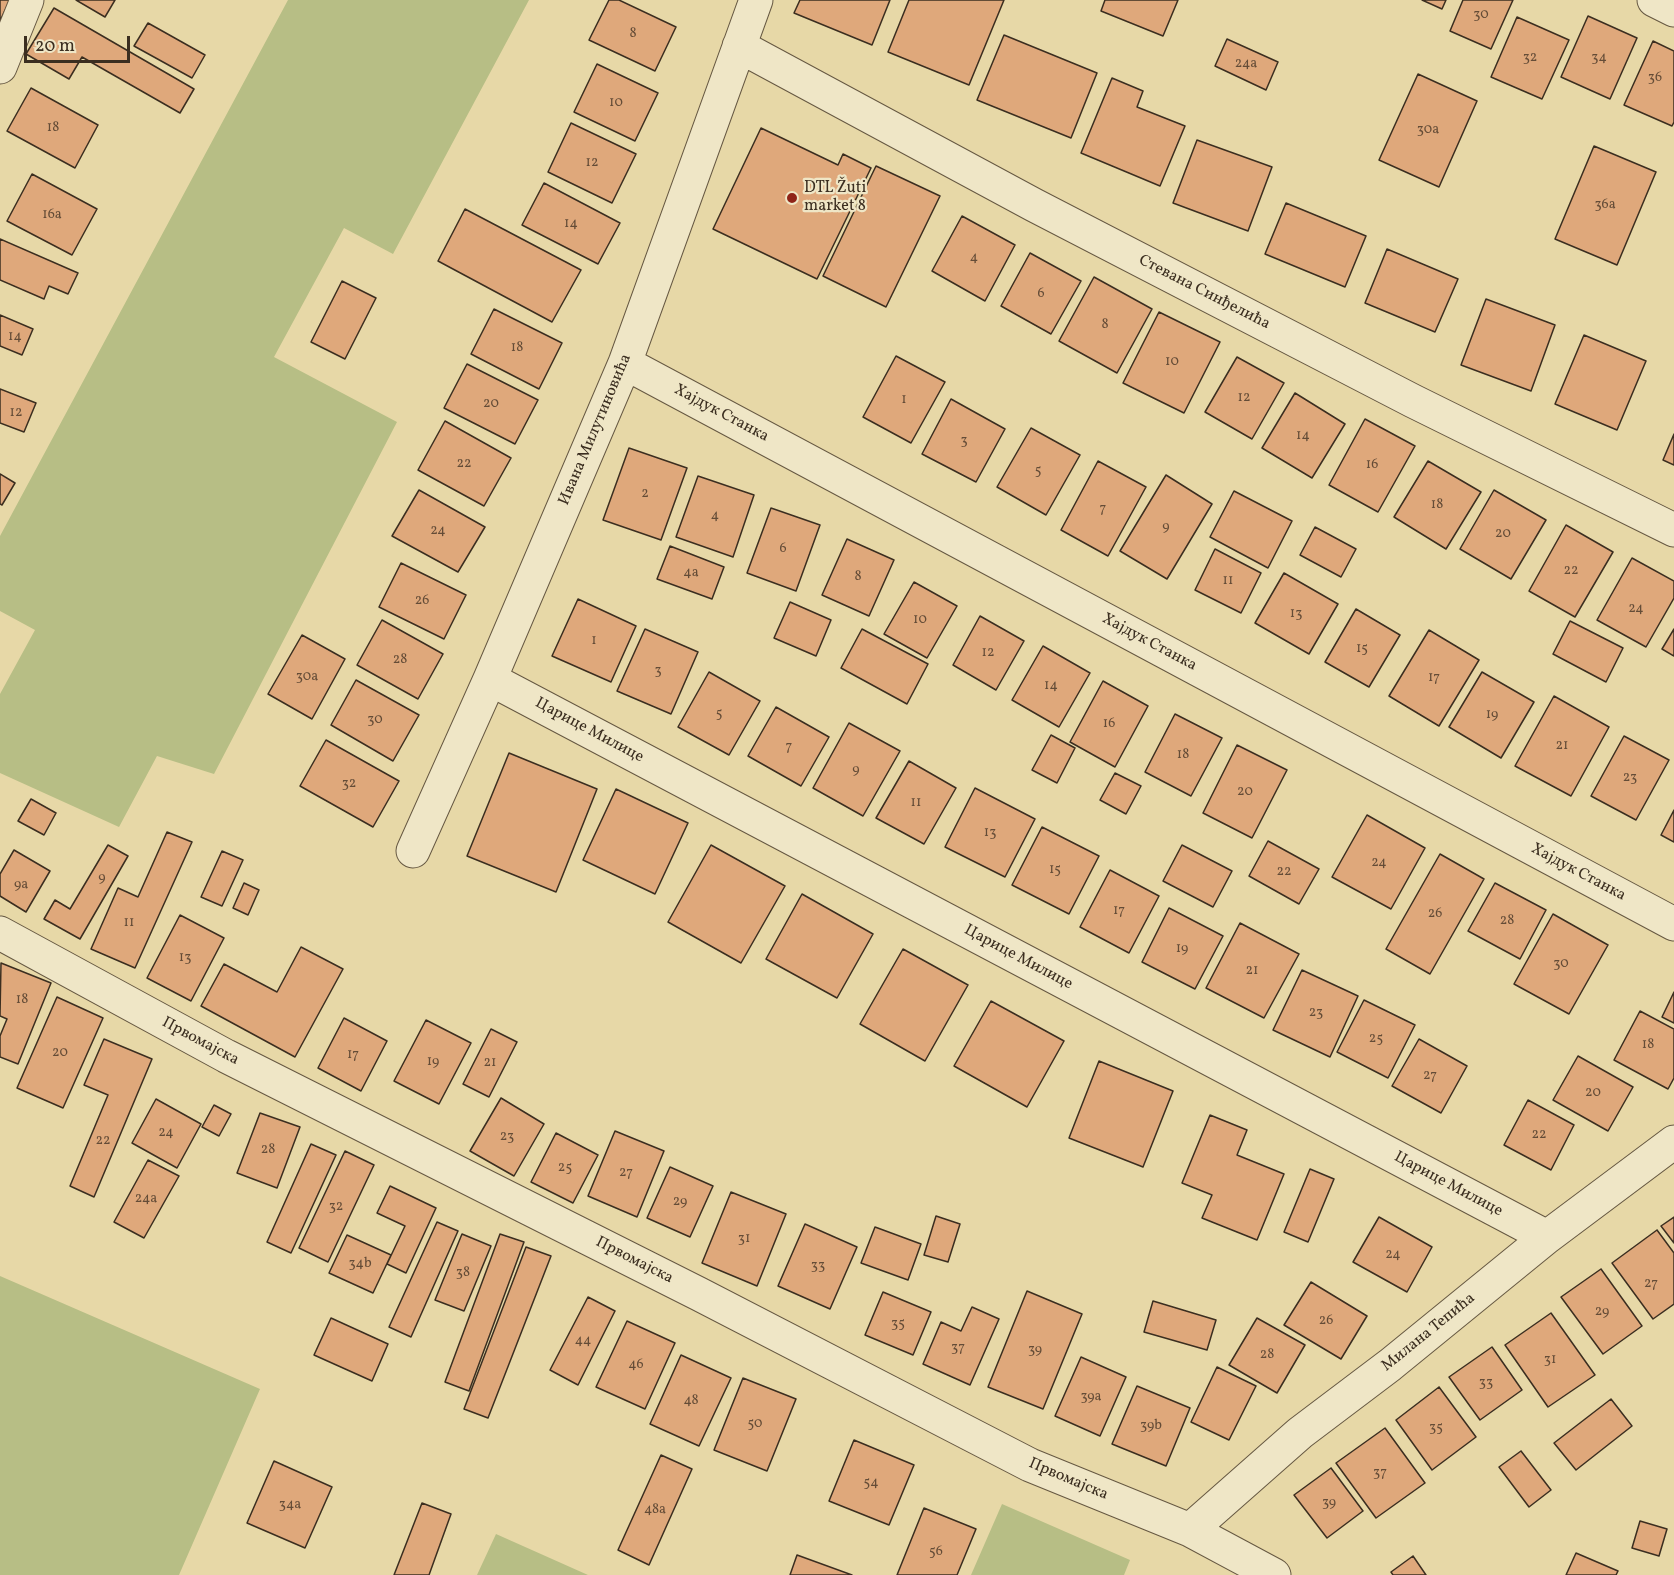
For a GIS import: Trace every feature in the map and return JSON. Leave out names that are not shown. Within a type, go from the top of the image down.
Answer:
[{"type":"street","points":[[0,67],[27,0]]},
{"type":"street","name":"Ивана Милутиновића","points":[[413,851],[490,679],[625,363],[756,0]]},
{"type":"street","points":[[1654,0],[1674,10]]},
{"type":"street","name":"Стевана Синђелића","points":[[739,46],[1076,227],[1413,401],[1674,530]]},
{"type":"street","name":"Хајдук Станка","points":[[625,363],[1674,924]]},
{"type":"street","name":"Царице Милице","points":[[490,679],[1547,1237]]},
{"type":"street","name":"Првомајска","points":[[0,933],[226,1056],[699,1294],[1030,1465],[1191,1530],[1274,1575]]},
{"type":"street","name":"Милана Тепића","points":[[1191,1530],[1300,1433],[1416,1344],[1547,1237],[1674,1142]]},
{"type":"green space","points":[[288,0],[529,0],[393,254],[344,228],[274,357],[397,422],[214,774],[157,756],[119,827],[0,773],[0,694],[35,630],[0,611],[0,536]]},
{"type":"green space","points":[[0,1276],[260,1389],[179,1575],[0,1575]]},
{"type":"green space","points":[[1002,1504],[1130,1560],[1124,1575],[971,1575]]},
{"type":"green space","points":[[496,1534],[588,1575],[477,1575]]},
{"type":"building","points":[[0,0],[10,0],[0,21]]},
{"type":"building","points":[[76,0],[115,0],[105,17]]},
{"type":"building","points":[[609,0],[619,0],[676,27],[655,71],[589,40]]},
{"type":"building","points":[[800,0],[890,0],[872,45],[794,13]]},
{"type":"building","points":[[909,0],[1004,0],[969,85],[888,52]]},
{"type":"building","points":[[1105,0],[1178,0],[1163,36],[1101,11]]},
{"type":"building","points":[[1422,0],[1446,0],[1442,9]]},
{"type":"building","points":[[1463,0],[1513,0],[1491,49],[1450,31]]},
{"type":"building","points":[[54,8],[194,89],[180,113],[82,57],[69,79],[26,54]]},
{"type":"building","points":[[1588,16],[1637,38],[1610,99],[1561,77]]},
{"type":"building","points":[[1517,17],[1569,40],[1542,99],[1491,77]]},
{"type":"building","points":[[148,23],[205,55],[192,78],[134,46]]},
{"type":"building","points":[[1004,35],[1097,73],[1071,138],[977,100]]},
{"type":"building","points":[[1227,39],[1278,62],[1266,90],[1215,66]]},
{"type":"building","points":[[1653,41],[1674,51],[1674,122],[1672,126],[1624,105]]},
{"type":"building","points":[[597,64],[658,93],[635,141],[574,112]]},
{"type":"building","points":[[1418,74],[1477,101],[1439,187],[1379,160]]},
{"type":"building","points":[[1112,78],[1143,91],[1137,107],[1185,126],[1160,186],[1081,153]]},
{"type":"building","points":[[31,88],[98,125],[75,168],[7,131]]},
{"type":"building","points":[[571,123],[636,154],[612,203],[548,172]]},
{"type":"building","name":"DTL Žuti market 8","points":[[761,128],[838,165],[843,154],[871,168],[817,279],[713,229]]},
{"type":"building","points":[[1197,140],[1272,167],[1248,231],[1173,203]]},
{"type":"building","points":[[1594,146],[1656,172],[1617,265],[1555,239]]},
{"type":"building","points":[[876,166],[940,196],[886,307],[823,276]]},
{"type":"building","points":[[32,174],[97,209],[72,255],[7,221]]},
{"type":"building","points":[[544,183],[620,223],[598,264],[522,225]]},
{"type":"building","points":[[1286,203],[1366,236],[1345,287],[1265,254]]},
{"type":"building","points":[[465,209],[581,270],[552,322],[438,261]]},
{"type":"building","points":[[962,216],[1015,245],[985,301],[932,271]]},
{"type":"building","points":[[0,239],[78,273],[68,294],[49,286],[44,299],[0,280]]},
{"type":"building","points":[[1387,249],[1458,279],[1435,332],[1365,303]]},
{"type":"building","points":[[1030,253],[1081,281],[1051,334],[1001,306]]},
{"type":"building","points":[[1094,277],[1152,309],[1117,373],[1059,341]]},
{"type":"building","points":[[342,281],[376,298],[345,359],[311,342]]},
{"type":"building","points":[[1486,299],[1555,325],[1531,391],[1461,365]]},
{"type":"building","points":[[494,309],[562,343],[539,389],[471,354]]},
{"type":"building","points":[[1159,312],[1220,342],[1184,413],[1123,383]]},
{"type":"building","points":[[0,315],[33,329],[22,355],[0,346]]},
{"type":"building","points":[[1584,335],[1646,361],[1617,430],[1555,404]]},
{"type":"building","points":[[896,356],[945,382],[911,443],[863,417]]},
{"type":"building","points":[[1237,357],[1284,383],[1252,439],[1205,412]]},
{"type":"building","points":[[467,364],[538,400],[515,444],[444,408]]},
{"type":"building","points":[[0,389],[36,403],[24,432],[0,423]]},
{"type":"building","points":[[1295,393],[1345,424],[1312,478],[1262,448]]},
{"type":"building","points":[[951,399],[1005,429],[976,482],[922,454]]},
{"type":"building","points":[[1365,419],[1415,446],[1378,512],[1329,485]]},
{"type":"building","points":[[445,421],[511,458],[484,506],[418,470]]},
{"type":"building","points":[[1031,428],[1080,455],[1046,515],[997,487]]},
{"type":"building","points":[[1674,434],[1674,465],[1663,460]]},
{"type":"building","points":[[629,448],[687,468],[661,540],[603,520]]},
{"type":"building","points":[[1098,461],[1146,487],[1108,556],[1061,530]]},
{"type":"building","points":[[1428,461],[1481,492],[1446,549],[1394,517]]},
{"type":"building","points":[[0,474],[15,483],[2,505],[0,504]]},
{"type":"building","points":[[1166,475],[1212,504],[1167,579],[1120,551]]},
{"type":"building","points":[[698,476],[754,495],[733,557],[676,537]]},
{"type":"building","points":[[419,490],[485,527],[458,572],[392,536]]},
{"type":"building","points":[[1494,490],[1546,520],[1511,579],[1460,549]]},
{"type":"building","points":[[1234,491],[1292,521],[1268,568],[1210,537]]},
{"type":"building","points":[[771,508],[820,525],[796,591],[747,573]]},
{"type":"building","points":[[1566,525],[1613,552],[1575,617],[1529,591]]},
{"type":"building","points":[[1315,527],[1356,549],[1341,577],[1300,555]]},
{"type":"building","points":[[847,539],[894,560],[869,616],[822,595]]},
{"type":"building","points":[[670,546],[724,567],[712,599],[657,579]]},
{"type":"building","points":[[1215,549],[1261,573],[1241,613],[1195,590]]},
{"type":"building","points":[[1632,558],[1674,581],[1674,598],[1646,647],[1597,620]]},
{"type":"building","points":[[401,563],[466,595],[444,639],[379,607]]},
{"type":"building","points":[[1284,573],[1338,604],[1309,654],[1255,623]]},
{"type":"building","points":[[914,582],[957,606],[927,658],[884,634]]},
{"type":"building","points":[[578,599],[636,626],[611,682],[552,656]]},
{"type":"building","points":[[790,602],[831,620],[816,656],[774,638]]},
{"type":"building","points":[[1356,609],[1400,635],[1369,687],[1325,662]]},
{"type":"building","points":[[980,616],[1024,641],[996,690],[953,665]]},
{"type":"building","points":[[382,620],[443,654],[418,699],[357,665]]},
{"type":"building","points":[[1570,621],[1623,648],[1606,682],[1553,654]]},
{"type":"building","points":[[645,629],[698,652],[671,714],[617,691]]},
{"type":"building","points":[[862,629],[928,664],[907,704],[841,668]]},
{"type":"building","points":[[1674,629],[1674,656],[1662,649]]},
{"type":"building","points":[[1429,630],[1479,660],[1439,726],[1389,696]]},
{"type":"building","points":[[302,635],[345,659],[312,719],[268,694]]},
{"type":"building","points":[[1043,646],[1090,673],[1059,727],[1012,700]]},
{"type":"building","points":[[709,672],[760,701],[729,755],[678,727]]},
{"type":"building","points":[[1482,672],[1534,702],[1501,758],[1449,727]]},
{"type":"building","points":[[356,680],[419,715],[393,761],[331,725]]},
{"type":"building","points":[[1103,681],[1148,706],[1115,767],[1070,742]]},
{"type":"building","points":[[1554,696],[1609,727],[1571,796],[1515,766]]},
{"type":"building","points":[[776,707],[829,737],[801,786],[748,756]]},
{"type":"building","points":[[1175,714],[1222,738],[1191,796],[1145,772]]},
{"type":"building","points":[[849,723],[900,751],[863,816],[813,788]]},
{"type":"building","points":[[1051,735],[1075,748],[1057,783],[1032,770]]},
{"type":"building","points":[[1624,736],[1669,760],[1636,820],[1591,796]]},
{"type":"building","points":[[326,740],[399,781],[373,827],[300,786]]},
{"type":"building","points":[[1237,745],[1287,770],[1252,838],[1203,813]]},
{"type":"building","points":[[509,753],[597,789],[556,892],[467,856]]},
{"type":"building","points":[[909,761],[956,788],[924,844],[876,818]]},
{"type":"building","points":[[1115,773],[1141,786],[1126,814],[1100,800]]},
{"type":"building","points":[[975,788],[1035,819],[1005,877],[945,847]]},
{"type":"building","points":[[616,789],[688,823],[655,894],[583,860]]},
{"type":"building","points":[[31,799],[56,813],[44,835],[18,821]]},
{"type":"building","points":[[1674,810],[1674,842],[1661,835]]},
{"type":"building","points":[[1367,815],[1425,848],[1391,909],[1332,877]]},
{"type":"building","points":[[1042,827],[1099,856],[1069,914],[1012,885]]},
{"type":"building","points":[[167,832],[192,842],[135,968],[91,949],[118,888],[138,897]]},
{"type":"building","points":[[1268,841],[1319,869],[1299,904],[1249,876]]},
{"type":"building","points":[[108,845],[128,856],[80,939],[44,919],[55,900],[70,909]]},
{"type":"building","points":[[711,845],[785,886],[741,963],[668,922]]},
{"type":"building","points":[[1182,845],[1232,871],[1213,907],[1163,881]]},
{"type":"building","points":[[14,850],[50,871],[26,912],[0,896],[0,874]]},
{"type":"building","points":[[222,851],[243,860],[222,906],[201,897]]},
{"type":"building","points":[[1440,854],[1484,879],[1430,974],[1386,949]]},
{"type":"building","points":[[1110,870],[1159,896],[1129,953],[1080,927]]},
{"type":"building","points":[[244,883],[259,890],[248,915],[233,908]]},
{"type":"building","points":[[1495,883],[1546,910],[1520,959],[1468,931]]},
{"type":"building","points":[[802,894],[873,934],[837,998],[766,959]]},
{"type":"building","points":[[1169,908],[1223,936],[1195,989],[1142,962]]},
{"type":"building","points":[[1553,914],[1608,945],[1569,1014],[1514,984]]},
{"type":"building","points":[[180,915],[224,938],[191,1001],[147,978]]},
{"type":"building","points":[[1240,923],[1299,954],[1264,1018],[1206,988]]},
{"type":"building","points":[[301,947],[343,969],[295,1057],[201,1006],[224,964],[277,992]]},
{"type":"building","points":[[903,949],[968,985],[925,1061],[860,1024]]},
{"type":"building","points":[[1,963],[51,983],[18,1064],[0,1057],[0,1036],[7,1019],[0,1016]]},
{"type":"building","points":[[1302,970],[1358,996],[1330,1057],[1273,1030]]},
{"type":"building","points":[[1674,992],[1674,1023],[1662,1017]]},
{"type":"building","points":[[57,997],[103,1018],[63,1108],[17,1088]]},
{"type":"building","points":[[1364,1000],[1415,1025],[1388,1078],[1337,1052]]},
{"type":"building","points":[[991,1001],[1064,1041],[1027,1107],[954,1066]]},
{"type":"building","points":[[1640,1011],[1674,1029],[1674,1078],[1668,1089],[1614,1060]]},
{"type":"building","points":[[344,1018],[387,1041],[361,1091],[318,1068]]},
{"type":"building","points":[[426,1020],[471,1043],[439,1104],[394,1081]]},
{"type":"building","points":[[491,1029],[517,1042],[489,1097],[463,1084]]},
{"type":"building","points":[[104,1039],[152,1059],[94,1197],[70,1186],[108,1095],[84,1085]]},
{"type":"building","points":[[1419,1039],[1467,1066],[1441,1113],[1392,1086]]},
{"type":"building","points":[[1578,1056],[1633,1087],[1608,1131],[1553,1100]]},
{"type":"building","points":[[1099,1061],[1173,1091],[1143,1167],[1069,1138]]},
{"type":"building","points":[[501,1098],[544,1124],[514,1176],[470,1151]]},
{"type":"building","points":[[156,1099],[201,1124],[177,1168],[132,1143]]},
{"type":"building","points":[[1528,1100],[1574,1125],[1551,1170],[1504,1145]]},
{"type":"building","points":[[214,1105],[231,1114],[219,1136],[202,1127]]},
{"type":"building","points":[[260,1113],[300,1127],[277,1188],[237,1173]]},
{"type":"building","points":[[1210,1115],[1247,1130],[1237,1155],[1284,1174],[1257,1240],[1202,1218],[1212,1195],[1182,1183]]},
{"type":"building","points":[[615,1131],[664,1151],[637,1217],[588,1196]]},
{"type":"building","points":[[556,1133],[598,1155],[573,1203],[531,1182]]},
{"type":"building","points":[[311,1144],[336,1155],[291,1253],[267,1242]]},
{"type":"building","points":[[345,1151],[374,1165],[328,1262],[299,1248]]},
{"type":"building","points":[[148,1160],[179,1176],[144,1238],[114,1222]]},
{"type":"building","points":[[670,1167],[713,1186],[690,1237],[647,1218]]},
{"type":"building","points":[[1310,1169],[1334,1179],[1308,1242],[1284,1232]]},
{"type":"building","points":[[390,1186],[436,1208],[406,1273],[387,1264],[405,1226],[377,1213]]},
{"type":"building","points":[[731,1192],[786,1214],[757,1286],[702,1263]]},
{"type":"building","points":[[936,1216],[960,1224],[948,1262],[924,1255]]},
{"type":"building","points":[[1379,1217],[1432,1247],[1407,1292],[1353,1262]]},
{"type":"building","points":[[1674,1217],[1674,1243],[1661,1226]]},
{"type":"building","points":[[437,1222],[458,1231],[411,1337],[389,1327]]},
{"type":"building","points":[[805,1224],[857,1247],[830,1309],[778,1286]]},
{"type":"building","points":[[875,1227],[921,1244],[908,1280],[861,1263]]},
{"type":"building","points":[[1657,1230],[1674,1253],[1674,1304],[1653,1319],[1612,1263]]},
{"type":"building","points":[[462,1234],[491,1246],[464,1311],[435,1300]]},
{"type":"building","points":[[500,1234],[524,1242],[469,1391],[445,1382]]},
{"type":"building","points":[[347,1235],[391,1255],[373,1293],[329,1273]]},
{"type":"building","points":[[526,1247],[551,1256],[488,1418],[464,1409]]},
{"type":"building","points":[[1601,1269],[1642,1326],[1603,1354],[1561,1297]]},
{"type":"building","points":[[1311,1282],[1367,1316],[1341,1359],[1284,1325]]},
{"type":"building","points":[[1027,1291],[1082,1314],[1043,1409],[988,1387]]},
{"type":"building","points":[[883,1292],[931,1312],[913,1355],[865,1335]]},
{"type":"building","points":[[588,1297],[615,1311],[578,1385],[550,1370]]},
{"type":"building","points":[[1153,1301],[1216,1320],[1207,1350],[1144,1332]]},
{"type":"building","points":[[972,1307],[999,1319],[970,1385],[923,1364],[941,1322],[961,1331]]},
{"type":"building","points":[[1551,1313],[1595,1375],[1548,1407],[1505,1345]]},
{"type":"building","points":[[331,1318],[388,1344],[372,1381],[314,1355]]},
{"type":"building","points":[[1257,1318],[1305,1345],[1277,1393],[1229,1365]]},
{"type":"building","points":[[627,1321],[675,1343],[645,1409],[596,1387]]},
{"type":"building","points":[[1492,1347],[1522,1390],[1480,1420],[1449,1377]]},
{"type":"building","points":[[681,1355],[731,1378],[699,1446],[650,1424]]},
{"type":"building","points":[[1081,1357],[1126,1377],[1100,1436],[1055,1416]]},
{"type":"building","points":[[1217,1367],[1256,1386],[1229,1440],[1191,1422]]},
{"type":"building","points":[[743,1378],[796,1399],[767,1471],[714,1450]]},
{"type":"building","points":[[1137,1386],[1190,1408],[1166,1466],[1112,1444]]},
{"type":"building","points":[[1439,1387],[1476,1437],[1432,1470],[1396,1420]]},
{"type":"building","points":[[1611,1399],[1632,1426],[1576,1470],[1554,1443]]},
{"type":"building","points":[[1385,1428],[1425,1483],[1376,1518],[1336,1463]]},
{"type":"building","points":[[854,1440],[914,1465],[889,1525],[829,1501]]},
{"type":"building","points":[[1521,1451],[1551,1490],[1529,1507],[1499,1467]]},
{"type":"building","points":[[661,1455],[692,1469],[649,1565],[618,1550]]},
{"type":"building","points":[[274,1461],[332,1487],[305,1548],[247,1523]]},
{"type":"building","points":[[1331,1468],[1363,1511],[1327,1538],[1294,1495]]},
{"type":"building","points":[[422,1503],[451,1514],[429,1575],[394,1575]]},
{"type":"building","points":[[924,1508],[976,1529],[957,1575],[897,1575]]},
{"type":"building","points":[[1640,1521],[1667,1529],[1659,1556],[1632,1548]]},
{"type":"building","points":[[1576,1553],[1618,1571],[1616,1575],[1566,1575]]},
{"type":"building","points":[[797,1555],[852,1575],[790,1575]]},
{"type":"building","points":[[1413,1556],[1426,1575],[1393,1575],[1391,1572]]},
{"type":"place","name":"DTL Žuti market 8","points":[[792,198]]}]
